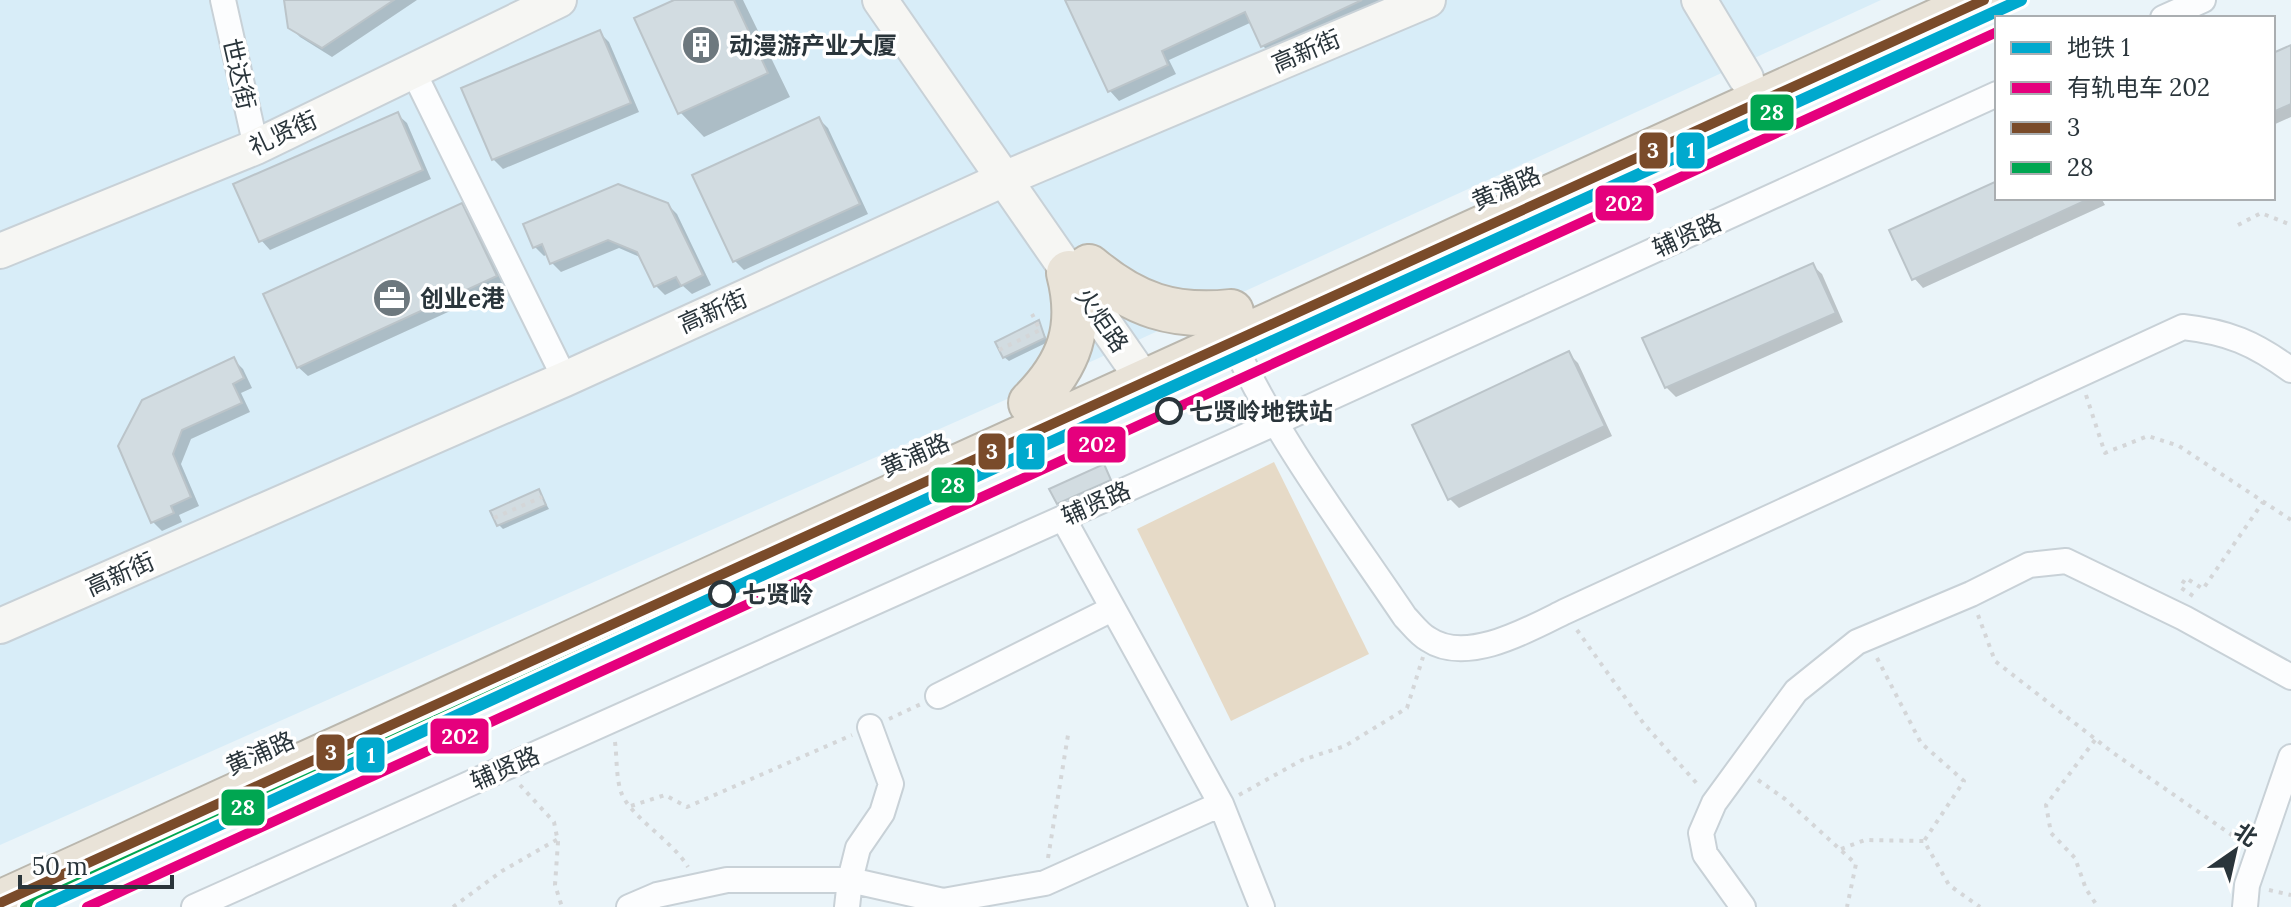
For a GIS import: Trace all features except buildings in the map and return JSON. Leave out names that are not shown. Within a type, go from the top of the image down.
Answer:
[{"type":"highway","name":"黄浦路","points":[[1232,327],[1746,78],[1918,0]]},
{"type":"highway","name":"黄浦路","points":[[0,871],[1031,403],[1232,327],[1984,0]]},
{"type":"highway","points":[[1031,403],[1060,370],[1069,350],[1079,270],[1158,308],[1232,327]]},
{"type":"highway","name":"黄浦路","points":[[0,903],[1140,364]]},
{"type":"street","name":"世达街","points":[[223,0],[256,147]]},
{"type":"street","name":"礼贤街","points":[[0,251],[256,147],[559,0]]},
{"type":"street","name":"火炬路","points":[[880,0],[1013,175],[1140,364]]},
{"type":"street","name":"火炬路","points":[[904,0],[1013,175]]},
{"type":"street","name":"高新街","points":[[0,626],[565,379],[1013,175],[1428,0]]},
{"type":"street","points":[[1699,0],[1746,78]]},
{"type":"street","points":[[2167,16],[2203,0]]},
{"type":"street","points":[[413,71],[565,379]]},
{"type":"street","name":"辅贤路","points":[[194,907],[1275,423],[1995,95]]},
{"type":"street","points":[[1232,327],[1253,386],[1275,423],[1405,617],[1428,640],[1452,649],[1510,640],[1564,612],[2183,327],[2218,331],[2265,351],[2291,370]]},
{"type":"street","points":[[1063,518],[1221,804],[1262,907]]},
{"type":"street","points":[[1743,907],[1705,854],[1701,833],[1714,803],[1796,691],[1857,642],[1971,594],[2029,565],[2066,561],[2184,618],[2291,677]]},
{"type":"street","points":[[938,696],[1112,609]]},
{"type":"street","points":[[847,907],[858,848],[882,813],[891,784],[870,727]]},
{"type":"street","points":[[2245,907],[2247,885],[2291,757]]},
{"type":"street","points":[[629,907],[657,895],[727,880],[850,880],[943,901],[1045,883],[1221,804]]},
{"type":"path","points":[[2238,225],[2261,213],[2291,225]]},
{"type":"path","points":[[999,350],[1040,330],[1032,314]]},
{"type":"path","points":[[2080,374],[2105,453],[2148,436],[2179,446],[2291,520]]},
{"type":"path","points":[[494,518],[542,497]]},
{"type":"path","points":[[2184,618],[2195,597],[2180,587],[2186,578],[2203,589],[2263,502]]},
{"type":"path","points":[[1971,594],[1995,661],[2095,740],[2258,854]]},
{"type":"path","points":[[1564,612],[1644,724],[1714,803]]},
{"type":"path","points":[[1868,638],[1921,743],[1964,781],[1924,841]]},
{"type":"path","points":[[1221,804],[1302,760],[1345,746],[1407,708],[1428,640]]},
{"type":"path","points":[[631,806],[665,795],[687,807],[938,696]]},
{"type":"path","points":[[612,720],[622,793],[631,806],[682,856],[699,886]]},
{"type":"path","points":[[1045,883],[1068,735]]},
{"type":"path","points":[[2095,740],[2046,805],[2051,833],[2075,858],[2086,889],[2098,907]]},
{"type":"path","points":[[504,768],[554,822],[558,839],[555,885],[562,907]]},
{"type":"path","points":[[1739,768],[1785,799],[1856,864],[1847,907]]},
{"type":"path","points":[[453,907],[502,871],[558,839]]},
{"type":"path","points":[[1841,849],[1865,840],[1924,841]]},
{"type":"path","points":[[1924,841],[1949,885],[1980,907]]},
{"type":"shaded area","points":[[0,0],[1881,0],[1077,368],[0,845]]},
{"type":"shaded area","points":[[1274,462],[1369,654],[1231,721],[1137,529]]},
{"type":"metro line","name":"1","points":[[41,907],[2021,0]]},
{"type":"tram line","name":"202","points":[[87,907],[1995,33]]},
{"type":"transit line","name":"3","points":[[0,903],[1984,0]]},
{"type":"transit line","name":"28","points":[[25,907],[1990,13]]},
{"type":"place","name":"动漫游产业大厦","points":[[701,45]]},
{"type":"place","name":"创业e港","points":[[392,298]]},
{"type":"place","name":"七贤岭地铁站","points":[[1169,411]]},
{"type":"place","name":"七贤岭","points":[[722,594]]}]
